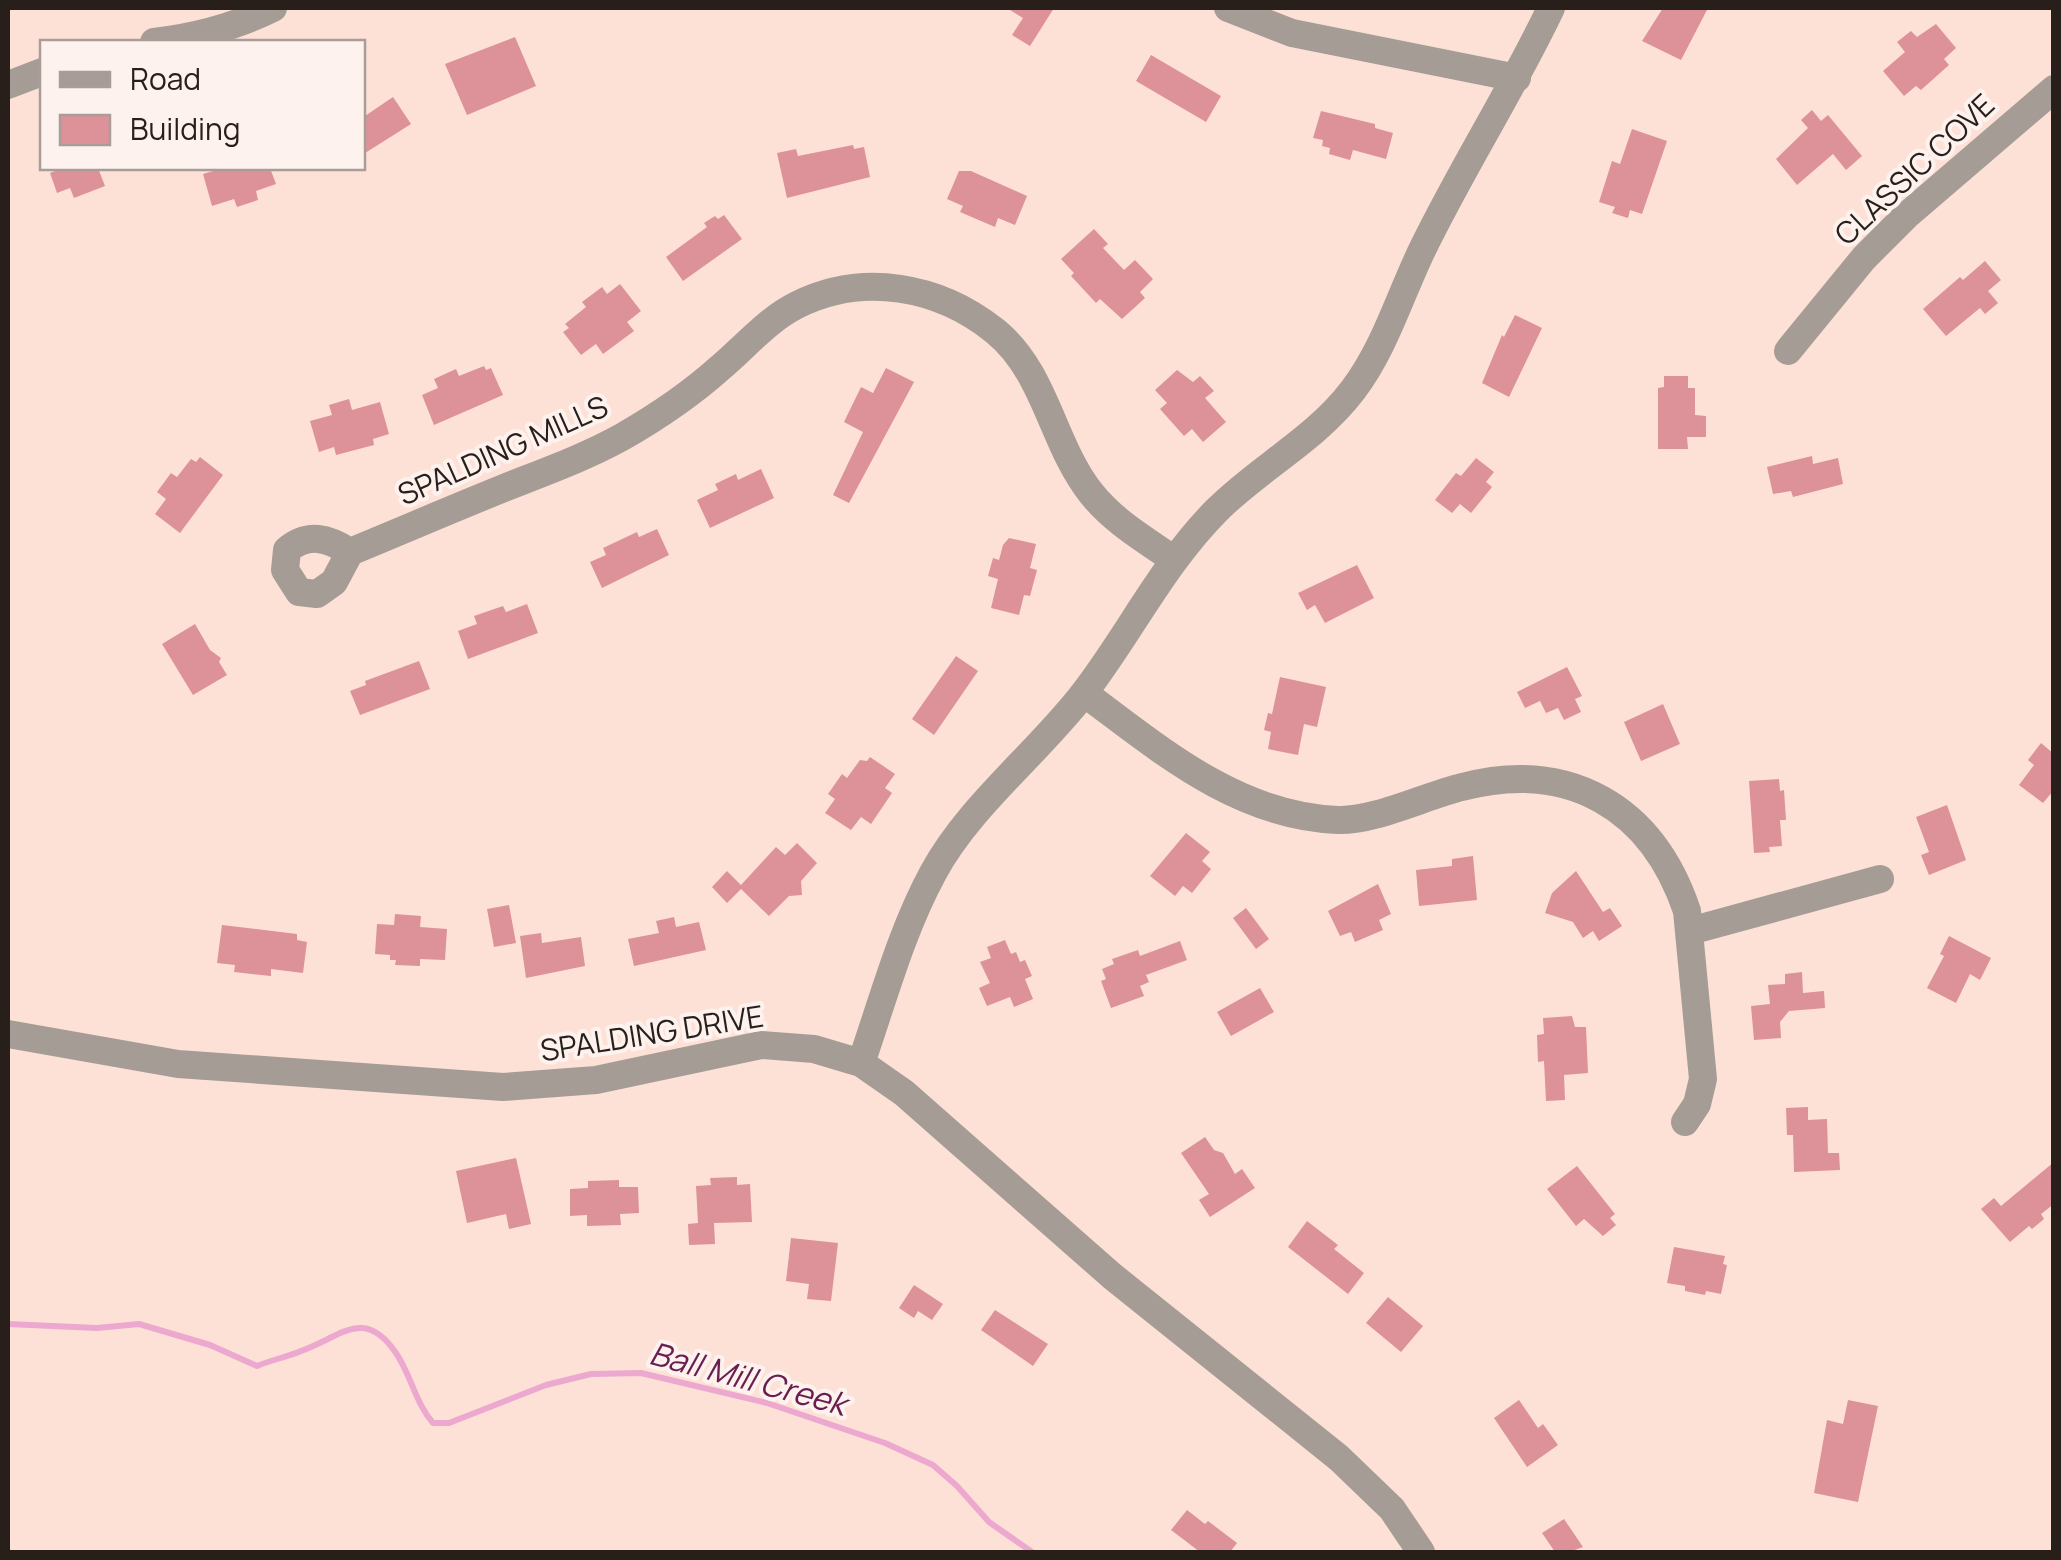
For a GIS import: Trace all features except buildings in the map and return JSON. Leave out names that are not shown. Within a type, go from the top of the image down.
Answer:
[{"type":"street","points":[[171,40],[240,24],[274,8]]},
{"type":"street","points":[[1228,8],[1292,32],[1517,78]]},
{"type":"street","points":[[860,1064],[913,916],[934,871],[958,836],[1084,693],[1173,559],[1219,508],[1312,434],[1355,387],[1380,345],[1423,247],[1517,78],[1551,8]]},
{"type":"street","points":[[8,85],[40,73]]},
{"type":"street","name":"CLASSIC COVE","points":[[1788,352],[1864,258],[1906,216],[2054,88]]},
{"type":"street","name":"SPALDING MILLS","points":[[350,552],[569,462],[622,436],[687,395],[764,326],[798,305],[838,290],[882,286],[945,300],[999,334],[1032,376],[1075,468],[1091,493],[1120,523],[1173,559]]},
{"type":"street","points":[[1084,693],[1206,780],[1256,804],[1300,814],[1355,819],[1464,786],[1506,778],[1543,778],[1581,788],[1621,810],[1653,842],[1679,886],[1690,931],[1703,1079],[1698,1104],[1685,1122]]},
{"type":"street","points":[[1690,931],[1880,879]]},
{"type":"street","name":"SPALDING DRIVE","points":[[8,1034],[178,1064],[500,1087],[596,1080],[761,1045],[814,1049],[860,1064],[904,1093],[1139,1298],[1338,1458],[1392,1509],[1421,1552]]},
{"type":"waterway","name":"Ball Mill Creek","points":[[8,1324],[97,1328],[139,1324],[210,1345],[257,1366],[362,1328],[384,1339],[396,1353],[433,1423],[449,1423],[546,1385],[591,1374],[641,1373],[767,1403],[885,1443],[933,1465],[989,1522],[1032,1552]]}]
